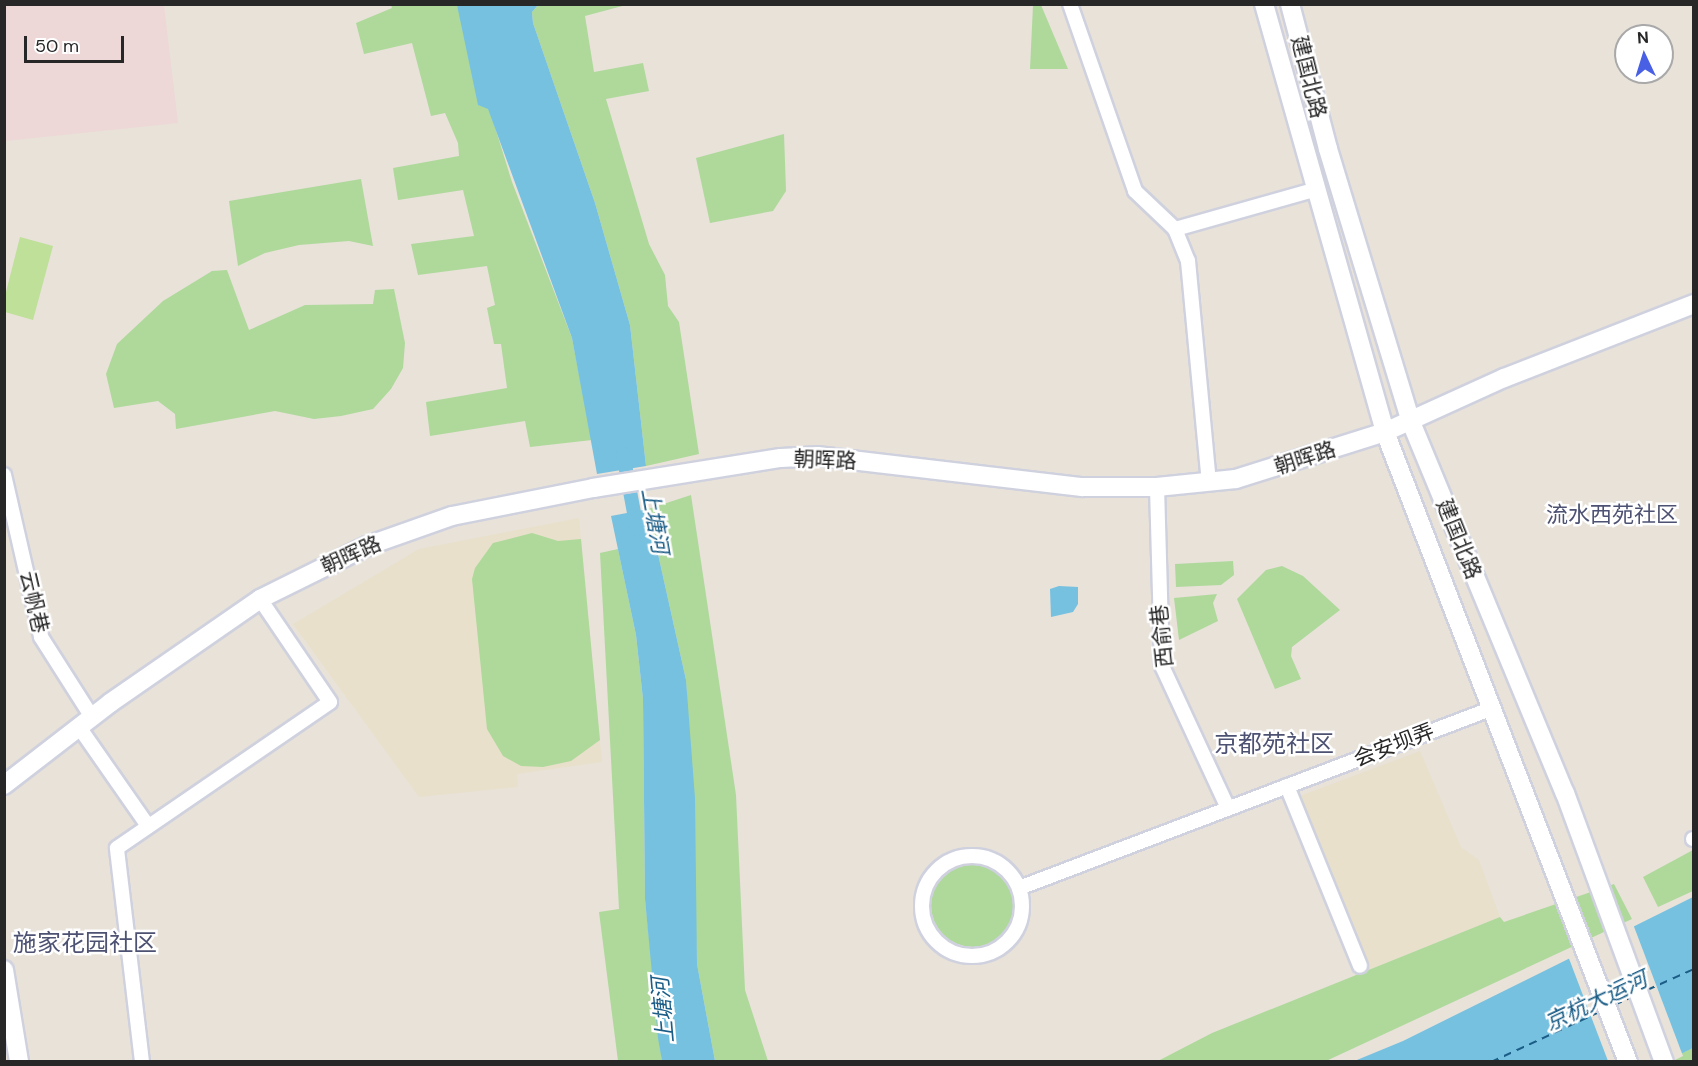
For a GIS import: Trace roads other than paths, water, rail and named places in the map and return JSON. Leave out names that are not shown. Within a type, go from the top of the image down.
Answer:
[{"type":"main road","name":"建国北路","points":[[1264,4],[1385,432],[1493,708],[1548,861],[1628,1062]]},
{"type":"main road","name":"建国北路","points":[[1290,4],[1328,149],[1410,422],[1565,793],[1664,1062]]},
{"type":"main road","name":"朝晖路","points":[[4,785],[85,722],[260,599],[367,546],[452,516],[593,488],[781,458],[817,456],[1004,481],[1157,487],[1209,482],[1267,471],[1385,432],[1504,378],[1694,304]]},
{"type":"main road","points":[[4,970],[19,1062]]},
{"type":"street","points":[[1070,4],[1135,191],[1175,229],[1188,261],[1209,482]]},
{"type":"street","points":[[1175,229],[1317,189]]},
{"type":"street","name":"云帆巷","points":[[4,475],[41,638],[85,722],[148,826]]},
{"type":"street","name":"西俞巷","points":[[1157,487],[1162,666],[1228,808]]},
{"type":"street","points":[[142,1062],[117,848],[330,702],[260,599]]},
{"type":"street","name":"会安坝弄","points":[[1018,888],[1215,816],[1228,808],[1493,708]]},
{"type":"street","points":[[1287,786],[1360,966]]},
{"type":"street","points":[[960,857],[993,860],[1006,869],[1018,888],[1022,914],[1017,930],[992,953],[958,955],[936,941],[923,920],[921,903],[933,874],[960,857]]},
{"type":"water","points":[[457,5],[538,5],[532,12],[533,23],[595,203],[630,325],[646,466],[597,474],[572,338],[488,109],[478,105]]},
{"type":"water","points":[[648,509],[686,680],[695,798],[697,964],[715,1061],[662,1061],[658,1038],[645,899],[643,699],[636,635],[611,516]]},
{"type":"water","points":[[1059,586],[1078,587],[1078,604],[1073,612],[1051,617],[1050,589]]},
{"type":"water","name":"京杭大运河","points":[[1693,897],[1693,1048],[1664,1062],[1352,1062],[1403,1041]]},
{"type":"waterway","name":"上塘河","points":[[623,454],[637,529]]},
{"type":"district","name":"流水西苑社区","points":[[1612,515]]},
{"type":"district","name":"京都苑社区","points":[[1274,744]]},
{"type":"district","name":"施家花园社区","points":[[85,943]]}]
